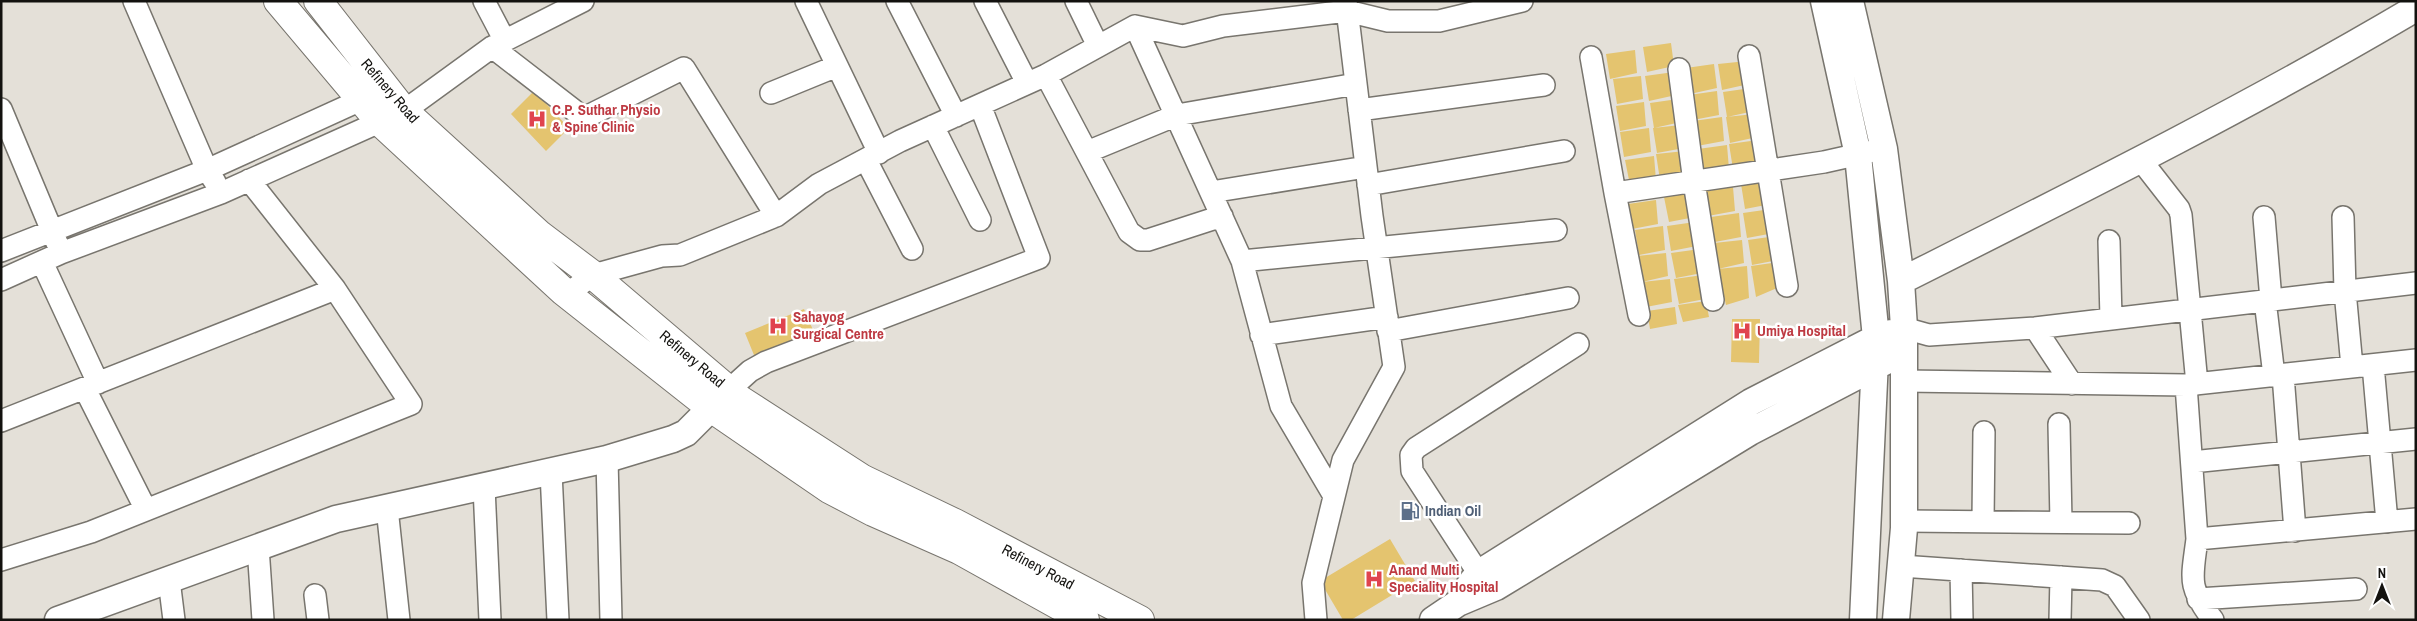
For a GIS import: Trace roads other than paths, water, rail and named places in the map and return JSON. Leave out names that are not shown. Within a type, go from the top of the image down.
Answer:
[{"type":"main road","name":"Refinery Road","points":[[278,1],[360,100],[392,117],[593,275],[720,399],[829,489],[873,512],[960,550],[1086,620]]},
{"type":"main road","name":"Refinery Road","points":[[318,1],[385,89],[392,117],[567,294],[720,399],[772,421],[863,479],[955,523],[1140,620]]},
{"type":"street","points":[[134,1],[207,170],[221,193]]},
{"type":"street","points":[[484,1],[498,44],[584,118],[684,68],[776,216]]},
{"type":"street","points":[[1,280],[61,253],[221,193],[392,117],[498,44],[582,1]]},
{"type":"street","points":[[806,1],[837,66],[872,156],[912,249]]},
{"type":"street","points":[[897,1],[956,116]]},
{"type":"street","points":[[985,1],[1027,84]]},
{"type":"street","points":[[1076,1],[1098,46]]},
{"type":"street","points":[[1824,1],[1858,155],[1876,338],[1863,620]]},
{"type":"street","points":[[1850,1],[1884,149],[1901,281],[1912,339],[1904,381],[1904,521],[1896,620]]},
{"type":"street","points":[[567,294],[593,275],[662,256],[680,255],[776,216],[819,184],[933,126],[1046,75],[1135,26],[1183,36],[1274,10],[1347,6],[1388,21],[1439,21],[1515,2]]},
{"type":"street","points":[[1316,620],[1313,584],[1343,460],[1394,367],[1367,176],[1347,6]]},
{"type":"street","points":[[1901,281],[2140,159],[2366,38],[2416,8]]},
{"type":"street","points":[[1135,26],[1177,114],[1242,261],[1281,406],[1334,496]]},
{"type":"street","points":[[1749,56],[1787,286]]},
{"type":"street","points":[[1591,57],[1639,315]]},
{"type":"street","points":[[771,93],[837,66]]},
{"type":"street","points":[[1679,69],[1694,182],[1713,300]]},
{"type":"street","points":[[1046,75],[1129,232],[1134,238],[1148,240],[1222,216]]},
{"type":"street","points":[[1087,152],[1177,114],[1356,84]]},
{"type":"street","points":[[1359,110],[1544,85]]},
{"type":"street","points":[[1,251],[207,170],[385,89]]},
{"type":"street","points":[[58,620],[98,613],[169,580],[336,519],[607,459],[686,433],[750,371],[766,362],[1039,258],[980,105]]},
{"type":"street","points":[[1,109],[61,253]]},
{"type":"street","points":[[933,126],[980,220]]},
{"type":"street","points":[[1615,193],[1768,171],[1884,149]]},
{"type":"street","points":[[1211,192],[1367,176],[1564,150]]},
{"type":"street","points":[[2140,159],[2181,215],[2191,309],[2192,462],[2197,539],[2192,578],[2194,591],[2213,620]]},
{"type":"street","points":[[1,560],[91,532],[411,404],[335,289],[249,180]]},
{"type":"street","points":[[2264,217],[2268,300],[2289,452],[2295,530]]},
{"type":"street","points":[[2343,217],[2345,291],[2352,367]]},
{"type":"street","points":[[1242,261],[1556,230]]},
{"type":"street","points":[[2110,241],[2111,319]]},
{"type":"street","points":[[42,262],[92,386],[146,510]]},
{"type":"street","points":[[1458,603],[1478,574],[1751,402],[1876,338],[1912,339],[2035,328],[2416,283]]},
{"type":"street","points":[[1,421],[335,289]]},
{"type":"street","points":[[1261,335],[1388,324],[1568,298]]},
{"type":"street","points":[[2035,328],[2072,384]]},
{"type":"street","points":[[1433,620],[1458,603],[1496,587],[1750,432],[1876,365],[1912,339]]},
{"type":"street","points":[[1478,574],[1412,471],[1411,455],[1416,448],[1578,344]]},
{"type":"street","points":[[1904,381],[2192,385],[2416,360]]},
{"type":"street","points":[[2373,365],[2387,522]]},
{"type":"street","points":[[2059,424],[2060,522]]},
{"type":"street","points":[[1983,521],[1984,432]]},
{"type":"street","points":[[2192,462],[2416,439]]},
{"type":"street","points":[[607,459],[611,620]]},
{"type":"street","points":[[551,472],[558,620]]},
{"type":"street","points":[[484,487],[490,620]]},
{"type":"street","points":[[387,508],[399,620]]},
{"type":"street","points":[[1904,521],[2129,523]]},
{"type":"street","points":[[2197,539],[2416,521]]},
{"type":"street","points":[[258,547],[263,620]]},
{"type":"street","points":[[1901,566],[2110,582],[2139,620]]},
{"type":"street","points":[[1961,570],[1962,620]]},
{"type":"street","points":[[2060,620],[2061,577]]},
{"type":"street","points":[[169,580],[174,620]]},
{"type":"street","points":[[2198,599],[2356,589]]},
{"type":"street","points":[[315,595],[318,620]]},
{"type":"place","name":"C.P. Suthar Physio & Spine Clinic","points":[[537,119]]},
{"type":"place","name":"Sahayog Surgical Centre","points":[[778,326]]},
{"type":"place","name":"Umiya Hospital","points":[[1742,331]]},
{"type":"place","name":"Indian Oil","points":[[1410,511]]},
{"type":"place","name":"Anand Multi Speciality Hospital","points":[[1374,579]]}]
